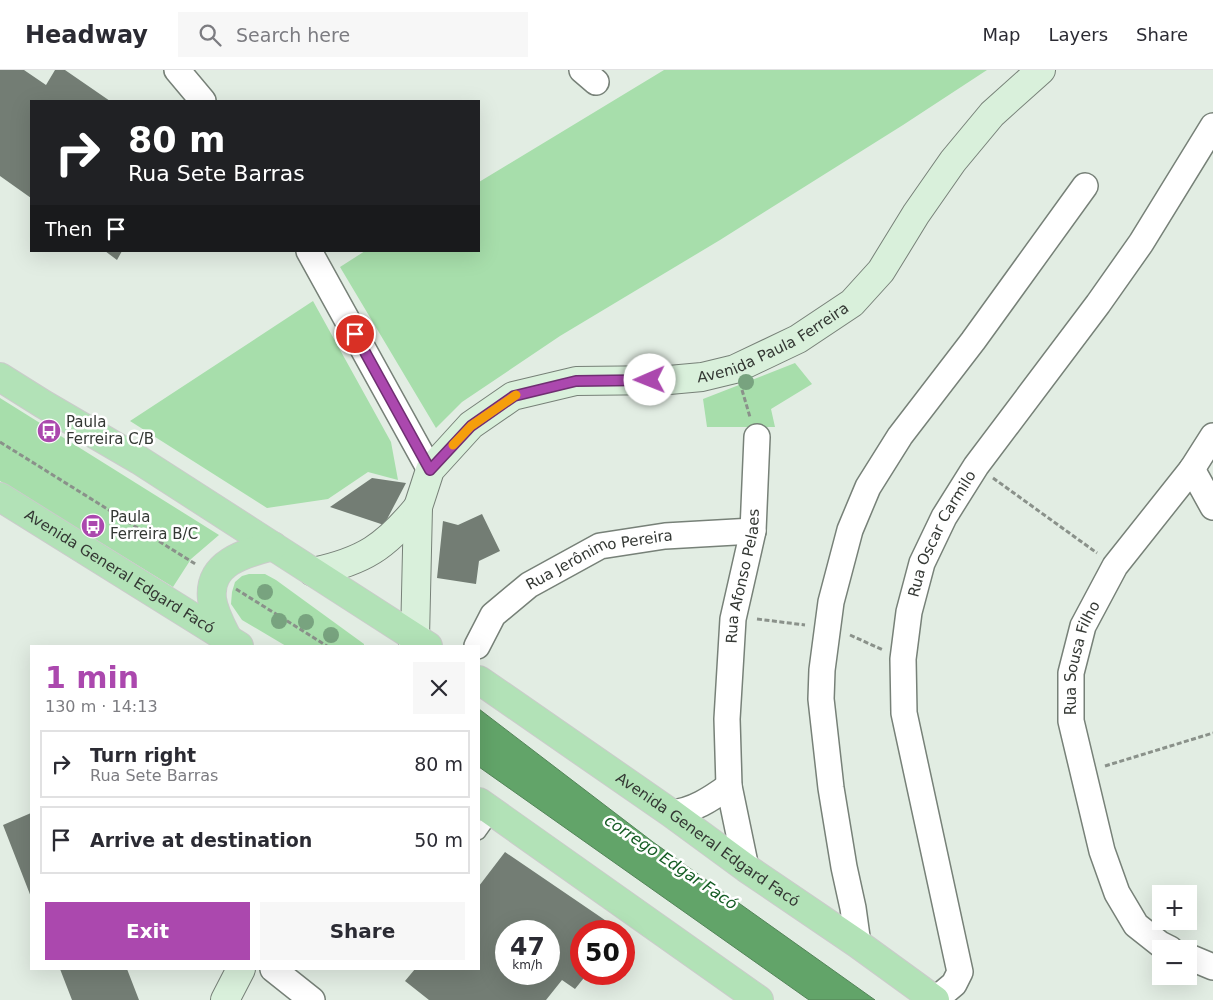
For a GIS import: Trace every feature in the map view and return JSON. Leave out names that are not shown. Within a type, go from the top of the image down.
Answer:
[{"type":"main road","name":"Avenida Paula Ferreira","points":[[418,644],[418,507],[430,470],[471,426],[514,396],[576,381],[669,380],[702,376],[735,369],[798,339],[852,302],[881,271],[916,214],[954,161],[992,114],[1041,70]]},
{"type":"main road","points":[[0,377],[139,460],[314,572],[418,644]]},
{"type":"main road","name":"Avenida General Edgard Facó","points":[[0,497],[234,643]]},
{"type":"main road","name":"Avenida Paula Ferreira","points":[[314,572],[335,568],[358,559],[381,545],[401,527],[418,507]]},
{"type":"main road","points":[[234,643],[216,612],[212,599],[216,577],[232,560],[245,553],[273,546]]},
{"type":"main road","name":"Avenida General Edgard Facó","points":[[480,681],[671,813],[746,868],[858,944],[935,1000]]},
{"type":"main road","points":[[484,816],[759,1000]]},
{"type":"main road","points":[[225,1000],[240,970]]},
{"type":"street","points":[[176,70],[202,100]]},
{"type":"street","name":"Rua Oscar Carmilo","points":[[935,1000],[954,984],[960,972],[904,714],[903,659],[909,612],[922,564],[944,517],[976,466],[1098,304],[1141,243],[1213,126]]},
{"type":"street","points":[[858,944],[831,788],[821,699],[822,670],[830,602],[847,539],[868,487],[900,436],[973,340],[1085,186]]},
{"type":"street","points":[[310,252],[430,470]]},
{"type":"street","name":"Rua Sousa Filho","points":[[1155,940],[1136,926],[1117,893],[1102,851],[1071,722],[1071,673],[1083,626],[1115,566],[1192,469],[1213,436]]},
{"type":"street","name":"Rua Afonso Pelaes","points":[[746,868],[729,786],[727,719],[734,619],[753,530],[757,437]]},
{"type":"street","points":[[1192,469],[1213,507]]},
{"type":"street","name":"Rua Jerônimo Pereira","points":[[478,645],[493,615],[529,585],[600,546],[665,536],[753,530]]},
{"type":"street","points":[[671,813],[691,809],[729,786]]},
{"type":"street","points":[[1197,960],[1213,967]]},
{"type":"street","points":[[273,970],[312,1000]]},
{"type":"path","points":[[735,369],[757,437]]},
{"type":"path","points":[[0,442],[324,645]]},
{"type":"path","points":[[976,466],[1115,566]]},
{"type":"path","points":[[1082,772],[1213,733]]},
{"type":"shaded area","points":[[664,70],[987,70],[720,240],[560,336],[462,402],[436,428],[340,267],[363,252],[480,252],[480,181]]},
{"type":"shaded area","points":[[313,301],[391,442],[398,480],[368,472],[328,499],[267,508],[130,421]]},
{"type":"shaded area","points":[[795,363],[812,384],[771,409],[775,427],[707,427],[703,399]]},
{"type":"shaded area","points":[[0,398],[219,535],[191,559],[173,587],[0,481]]},
{"type":"shaded area","points":[[265,574],[276,580],[364,645],[284,645],[242,620],[231,604],[235,582],[242,576]]},
{"type":"water","name":"corrego Edgar Facó","points":[[480,710],[653,842],[875,1000],[809,1000],[480,768]]},
{"type":"building","points":[[0,70],[24,70],[46,85],[55,70],[65,70],[109,100],[30,100],[30,197],[0,176]]},
{"type":"building","points":[[106,252],[121,252],[117,260]]},
{"type":"building","points":[[372,478],[406,483],[384,525],[330,507]]},
{"type":"building","points":[[482,514],[500,551],[479,561],[476,584],[437,578],[443,521],[458,525]]},
{"type":"building","points":[[30,813],[30,894],[3,825]]},
{"type":"building","points":[[505,852],[605,920],[570,920],[570,985],[578,985],[575,989],[562,980],[560,982],[560,920],[495,920],[495,985],[558,985],[546,1000],[429,1000],[405,981],[414,970],[480,970],[480,885]]},
{"type":"building","points":[[60,970],[127,970],[139,1000],[72,1000]]},
{"type":"slow traffic","points":[[453,445],[471,426],[516,395]]},
{"type":"place","name":"Paula Ferreira C/B","points":[[49,431]]},
{"type":"place","name":"Paula Ferreira B/C","points":[[93,526]]},
{"type":"route","points":[[355,334],[430,470],[471,426],[514,396],[576,381],[650,380]]}]
